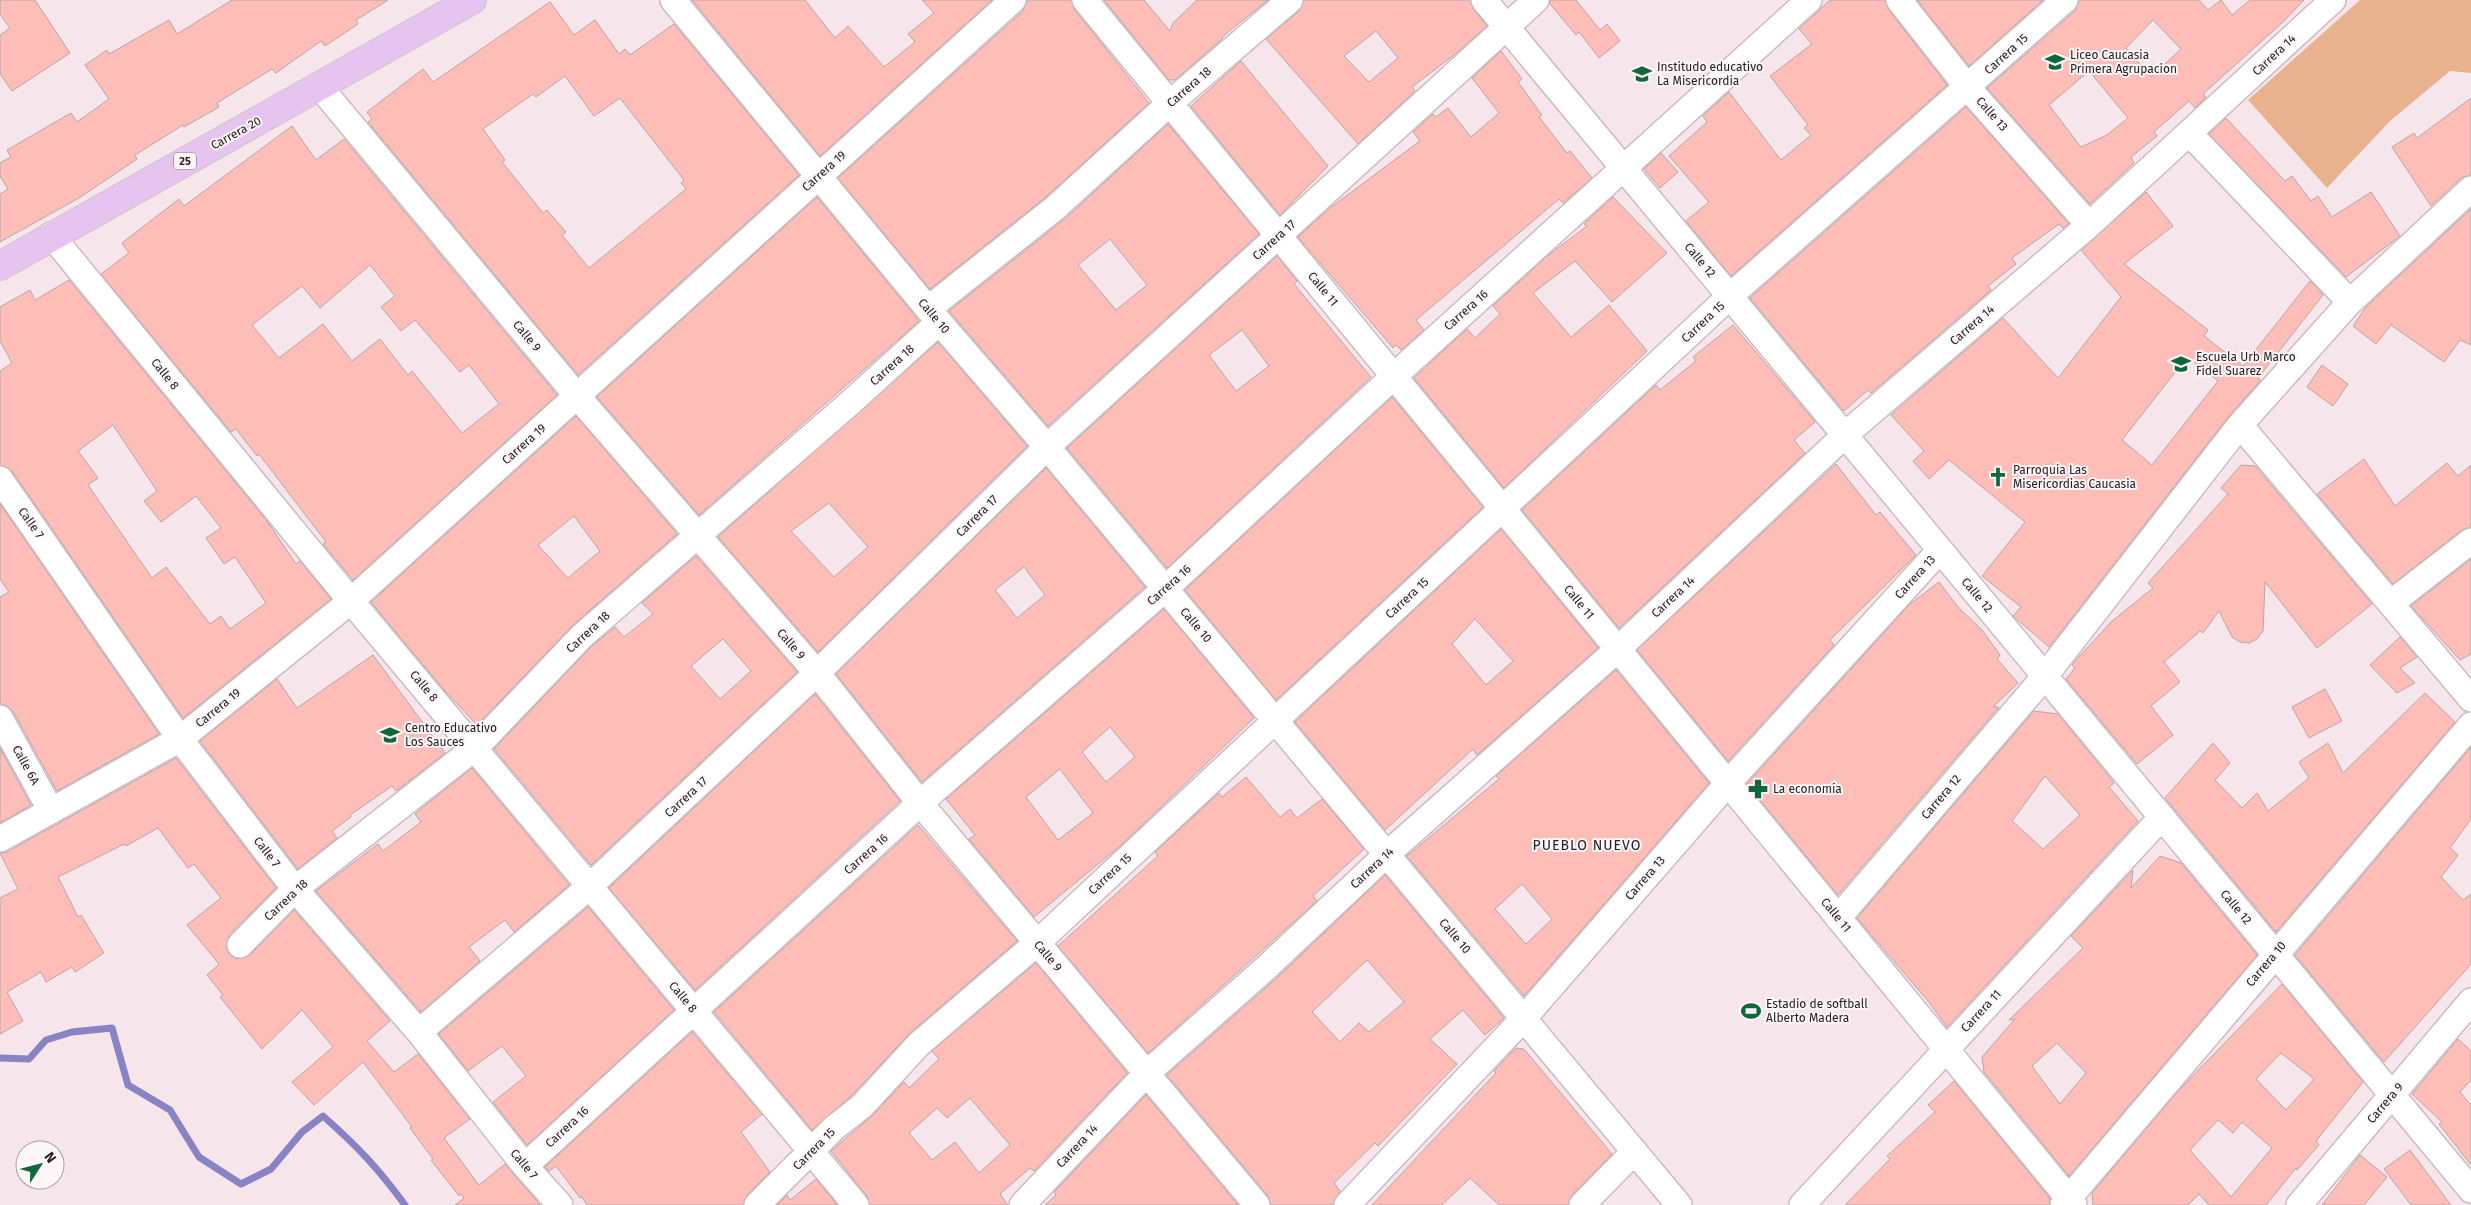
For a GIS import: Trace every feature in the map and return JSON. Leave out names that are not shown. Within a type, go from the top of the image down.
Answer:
[{"type":"main road","name":"Carrera 20","points":[[0,266],[51,235],[320,87],[472,0]]},
{"type":"street","name":"Calle 10","points":[[672,0],[933,315],[1047,447],[1679,1205]]},
{"type":"street","name":"Carrera 19","points":[[0,839],[180,739],[351,601],[1013,0]]},
{"type":"street","name":"Calle 11","points":[[1085,0],[1946,1049],[2068,1203]]},
{"type":"street","name":"Carrera 18","points":[[240,945],[295,889],[476,747],[582,636],[851,402],[933,315],[1055,208],[1170,103],[1290,0]]},
{"type":"street","name":"Calle 12","points":[[1484,0],[1846,434],[2044,676],[2471,1190]]},
{"type":"street","name":"Carrera 17","points":[[418,1032],[590,886],[817,674],[1047,447],[1536,0]]},
{"type":"street","name":"Carrera 16","points":[[525,1166],[920,803],[1165,589],[1394,376],[1809,0]]},
{"type":"street","name":"Calle 13","points":[[1900,0],[1968,88],[2089,224]]},
{"type":"street","name":"Carrera 15","points":[[757,1205],[834,1128],[862,1106],[919,1044],[1037,942],[1730,296],[1968,88],[2065,0]]},
{"type":"street","name":"Carrera 14","points":[[1022,1205],[1146,1074],[1268,966],[1386,855],[1618,649],[1846,434],[2089,224],[2333,0]]},
{"type":"street","name":"Calle 9","points":[[320,87],[577,396],[817,674],[920,803],[1257,1205]]},
{"type":"street","points":[[2189,133],[2350,302]]},
{"type":"street","name":"Carrera 12","points":[[1838,918],[2044,676],[2240,425],[2350,302],[2471,189]]},
{"type":"street","name":"Calle 8","points":[[51,235],[351,601],[476,747],[856,1205]]},
{"type":"street","points":[[2240,425],[2471,700]]},
{"type":"street","name":"Calle 7","points":[[0,478],[180,739],[295,889],[418,1032],[525,1166],[560,1205]]},
{"type":"street","points":[[2391,603],[2471,541]]},
{"type":"street","name":"Carrera 13","points":[[1348,1205],[1524,1018],[1728,783],[1940,550]]},
{"type":"street","name":"Calle 6A","points":[[0,718],[51,811]]},
{"type":"street","name":"Carrera 10","points":[[2068,1203],[2275,954],[2471,725]]},
{"type":"street","name":"Carrera 11","points":[[1802,1205],[2162,817]]},
{"type":"street","name":"Carrera 9","points":[[2298,1205],[2471,1001]]},
{"type":"street","points":[[1582,1205],[1634,1152]]},
{"type":"shaded area","points":[[2360,0],[2471,0],[2471,73],[2450,71],[2390,121],[2327,188],[2248,100]]},
{"type":"building","points":[[0,0],[35,0],[70,53],[12,91],[0,74],[0,35],[10,28],[0,14]]},
{"type":"building","points":[[232,0],[388,0],[356,20],[358,24],[325,46],[321,41],[276,73],[272,69],[217,103],[219,107],[184,127],[183,125],[135,155],[137,159],[79,198],[0,242],[0,194],[8,189],[0,176],[0,163],[11,157],[7,150],[71,113],[77,122],[109,99],[85,65],[107,50],[109,54],[169,20],[177,34]]},
{"type":"building","points":[[692,0],[805,0],[835,38],[848,26],[884,67],[915,42],[908,34],[934,13],[922,0],[992,0],[820,156]]},
{"type":"building","points":[[1027,0],[1071,0],[1074,9],[1149,103],[1046,197],[930,289],[838,178],[1023,11]]},
{"type":"building","points":[[1104,0],[1144,0],[1170,31],[1173,23],[1197,0],[1268,0],[1222,37],[1175,80],[1169,80]]},
{"type":"building","points":[[1304,0],[1470,0],[1473,9],[1487,26],[1454,55],[1412,87],[1415,91],[1358,144],[1266,39],[1299,11]],"holes":[[[1376,31],[1398,58],[1369,82],[1344,56]]]},
{"type":"building","points":[[1550,0],[1576,0],[1600,30],[1607,24],[1620,41],[1599,58],[1579,32],[1576,35],[1550,4]]},
{"type":"building","points":[[1830,0],[1885,0],[1888,9],[1947,85],[1731,276],[1686,221],[1709,202],[1669,156],[1707,122],[1703,116],[1729,92],[1781,160],[1811,135],[1804,128],[1808,125],[1770,76],[1812,44],[1799,29]]},
{"type":"building","points":[[1917,0],[2043,0],[1969,66]]},
{"type":"building","points":[[2079,0],[2199,0],[2208,10],[2221,0],[2232,15],[2250,0],[2304,0],[2283,22],[2203,94],[2206,97],[2195,108],[2189,101],[2154,132],[2157,136],[2131,157],[2134,163],[2090,204],[1987,88],[2075,11]],"holes":[[[2153,20],[2181,49],[2151,77],[2126,48]],[[2089,71],[2128,118],[2107,135],[2081,147],[2049,105]]]},
{"type":"building","points":[[550,2],[574,35],[595,20],[619,54],[625,49],[630,55],[674,24],[799,175],[578,375],[368,122],[372,119],[367,112],[423,69],[433,82]],"holes":[[[565,76],[594,116],[620,98],[684,180],[681,183],[686,189],[589,268],[562,235],[566,232],[547,210],[543,213],[502,162],[505,160],[483,129],[533,94],[536,97]]]},
{"type":"building","points":[[1501,51],[1522,79],[1518,82],[1542,115],[1539,117],[1567,153],[1570,151],[1592,178],[1563,203],[1559,199],[1416,320],[1424,330],[1401,350],[1396,345],[1393,348],[1298,237],[1330,208],[1420,141],[1413,132],[1433,114],[1436,117],[1448,108],[1471,137],[1499,113],[1472,78]]},
{"type":"building","points":[[1241,61],[1328,166],[1280,215],[1191,106]]},
{"type":"building","points":[[2471,98],[2471,175],[2461,178],[2431,206],[2392,147],[2414,133],[2417,138]]},
{"type":"building","points":[[1966,107],[2069,224],[2063,228],[2059,224],[2012,258],[2016,264],[1988,286],[1991,290],[1871,393],[1868,390],[1844,411],[1750,298]]},
{"type":"building","points":[[2226,118],[2285,181],[2292,176],[2311,201],[2318,196],[2332,217],[2371,192],[2400,236],[2346,277],[2209,134]]},
{"type":"building","points":[[1168,124],[1259,234],[1048,426],[949,311],[1065,219]],"holes":[[[1110,239],[1147,285],[1116,310],[1078,265]]]},
{"type":"building","points":[[292,126],[316,160],[344,139],[557,395],[353,580],[323,544],[326,542],[259,454],[257,456],[236,429],[231,432],[101,274],[129,253],[122,243],[179,199],[184,206]],"holes":[[[370,265],[395,296],[381,307],[401,331],[415,320],[460,372],[469,365],[499,404],[462,433],[412,371],[408,375],[380,339],[352,361],[323,324],[279,358],[252,325],[302,286],[320,308]]]},
{"type":"building","points":[[1661,153],[1678,172],[1660,188],[1644,169]]},
{"type":"building","points":[[2146,192],[2173,226],[2124,264],[2208,330],[2204,336],[2243,366],[2310,281],[2323,295],[2258,378],[2261,380],[2229,416],[2049,647],[2013,616],[2021,607],[1982,576],[2025,522],[1949,460],[1929,479],[1913,461],[1924,451],[1891,415],[2003,318],[2058,378],[2121,297],[2081,250]],"holes":[[[2187,357],[2218,381],[2152,465],[2122,440]]]},
{"type":"building","points":[[817,197],[919,321],[699,515],[597,397]]},
{"type":"building","points":[[1613,197],[1667,253],[1612,302],[1575,261],[1533,293],[1571,337],[1609,305],[1647,351],[1504,488],[1414,378],[1467,329],[1475,338],[1500,314],[1493,306],[1546,257],[1587,226],[1584,224]]},
{"type":"building","points":[[2471,209],[2471,345],[2460,340],[2444,362],[2391,325],[2376,344],[2353,326],[2366,307]]},
{"type":"building","points":[[1277,256],[1297,281],[1294,284],[1371,377],[1167,568],[1067,448]],"holes":[[[1242,330],[1269,366],[1236,391],[1209,355]]]},
{"type":"building","points":[[69,280],[267,521],[296,564],[300,561],[331,599],[183,718],[12,471],[0,465],[0,371],[12,363],[0,341],[0,307],[30,290],[35,300]],"holes":[[[113,425],[157,491],[144,501],[161,522],[196,496],[221,528],[206,538],[224,564],[235,557],[266,603],[230,629],[221,616],[210,624],[166,567],[152,578],[88,485],[98,478],[78,451]]]},
{"type":"building","points":[[1733,325],[1815,422],[1794,440],[1805,453],[1619,628],[1522,510],[1656,385],[1660,390],[1696,361],[1693,357]]},
{"type":"building","points":[[938,342],[1027,446],[818,652],[718,537]],"holes":[[[829,503],[868,547],[834,577],[791,531]]]},
{"type":"building","points":[[2322,365],[2348,384],[2333,406],[2307,387]]},
{"type":"building","points":[[1392,397],[1483,507],[1276,700],[1185,590]]},
{"type":"building","points":[[576,416],[677,534],[573,625],[477,725],[444,690],[371,602]],"holes":[[[574,516],[600,551],[568,578],[538,545]]]},
{"type":"building","points":[[2364,459],[2395,506],[2447,463],[2458,476],[2471,465],[2471,527],[2462,530],[2393,584],[2317,494]]},
{"type":"building","points":[[1836,464],[1876,515],[1880,512],[1916,555],[1830,640],[1834,645],[1728,761],[1637,650]]},
{"type":"building","points":[[2241,465],[2255,466],[2372,604],[2317,648],[2265,582],[2263,631],[2257,639],[2249,643],[2240,642],[2232,637],[2219,611],[2203,633],[2200,631],[2164,662],[2180,682],[2151,706],[2173,735],[2137,764],[2066,679],[2075,668],[2072,665],[2111,622],[2153,588],[2148,583],[2228,494],[2221,488]]},
{"type":"building","points":[[1046,468],[1145,587],[922,782],[836,674]],"holes":[[[1024,567],[1045,595],[1017,618],[995,590]]]},
{"type":"building","points":[[0,504],[159,734],[57,791],[13,711],[7,706],[0,704],[0,597],[9,592],[0,579]]},
{"type":"building","points":[[1501,529],[1598,648],[1477,755],[1473,749],[1385,830],[1295,722]],"holes":[[[1475,619],[1513,661],[1486,685],[1452,644]]]},
{"type":"building","points":[[696,556],[797,672],[591,865],[494,749],[592,646],[615,627],[624,637],[653,614],[642,603]],"holes":[[[723,639],[751,671],[720,699],[691,666]]]},
{"type":"building","points":[[2471,559],[2471,654],[2460,660],[2411,606]]},
{"type":"building","points":[[1939,582],[1958,607],[1982,630],[2000,655],[1997,659],[2018,683],[1993,707],[1999,707],[1838,895],[1747,784],[1910,604]]},
{"type":"building","points":[[1164,609],[1254,718],[1120,846],[1034,917],[969,839],[975,835],[946,799]],"holes":[[[1110,727],[1135,757],[1106,782],[1082,752]],[[1060,769],[1093,813],[1058,840],[1026,797]]]},
{"type":"building","points":[[2400,637],[2417,657],[2400,668],[2415,683],[2397,693],[2370,665]]},
{"type":"building","points":[[373,655],[445,753],[396,791],[392,786],[350,815],[351,817],[332,831],[337,838],[298,869],[200,741],[277,679],[297,708]]},
{"type":"building","points":[[1616,670],[1709,783],[1524,996],[1407,856],[1499,779],[1496,776]],"holes":[[[1522,884],[1552,919],[1526,944],[1495,909]]]},
{"type":"building","points":[[2325,689],[2342,721],[2309,738],[2292,707]]},
{"type":"building","points":[[2425,693],[2455,722],[2276,932],[2165,798],[2213,743],[2230,763],[2215,780],[2242,808],[2257,793],[2268,811],[2309,778],[2299,762],[2328,743],[2343,773]]},
{"type":"building","points":[[815,694],[900,801],[695,990],[609,888]]},
{"type":"building","points":[[2034,711],[2058,714],[2114,783],[2109,787],[2138,821],[1947,1027],[1928,1001],[1857,918]],"holes":[[[2045,776],[2080,815],[2043,849],[2012,821]]]},
{"type":"building","points":[[2471,747],[2471,819],[2450,848],[2458,855],[2441,877],[2463,900],[2471,894],[2471,964],[2384,1062],[2295,955]]},
{"type":"building","points":[[0,748],[31,805],[0,823]]},
{"type":"building","points":[[176,758],[276,888],[229,935],[226,948],[230,955],[237,959],[250,955],[294,910],[390,1021],[367,1041],[394,1072],[418,1054],[470,1119],[444,1138],[479,1185],[505,1164],[540,1205],[455,1205],[464,1198],[461,1194],[459,1196],[431,1160],[433,1159],[410,1128],[412,1127],[363,1062],[314,1105],[292,1082],[333,1047],[302,1010],[262,1049],[220,997],[223,995],[207,975],[219,964],[187,925],[221,898],[194,864],[188,868],[158,828],[126,846],[124,844],[58,877],[78,917],[81,915],[104,953],[75,972],[72,967],[46,982],[41,972],[7,992],[23,1021],[0,1034],[0,898],[18,889],[0,853],[7,852]]},
{"type":"building","points":[[472,768],[569,885],[514,932],[505,920],[469,947],[480,961],[421,1012],[316,891],[378,844],[383,851],[421,822],[415,814]]},
{"type":"building","points":[[1246,777],[1280,817],[1290,809],[1297,818],[1322,799],[1364,849],[1313,896],[1317,901],[1148,1053],[1058,946],[1158,856],[1155,852],[1219,793],[1222,797]]},
{"type":"building","points":[[918,825],[1017,941],[910,1033],[852,1095],[812,1130],[714,1012]]},
{"type":"building","points":[[2160,856],[2181,863],[2257,955],[2069,1176],[1984,1072],[1982,1057],[2015,1019],[2009,1020],[2083,948],[2071,936],[2133,870],[2131,888]],"holes":[[[2057,1043],[2086,1073],[2060,1104],[2032,1066]]]},
{"type":"building","points":[[1385,875],[1504,1018],[1485,1035],[1463,1010],[1430,1039],[1457,1064],[1378,1146],[1375,1143],[1334,1183],[1340,1191],[1333,1205],[1271,1205],[1268,1196],[1167,1075],[1278,977]],"holes":[[[1367,960],[1404,1002],[1369,1032],[1359,1023],[1340,1042],[1312,1012]]]},
{"type":"building","points":[[588,907],[674,1010],[527,1145],[493,1102],[526,1076],[502,1046],[468,1071],[439,1034]]},
{"type":"building","points":[[1036,963],[1127,1073],[1034,1171],[1030,1168],[1000,1194],[1008,1205],[870,1205],[867,1196],[831,1151],[872,1116],[904,1082],[909,1088],[939,1059],[932,1051]],"holes":[[[970,1098],[1010,1145],[979,1173],[955,1142],[932,1160],[909,1133],[937,1108],[947,1118]]]},
{"type":"building","points":[[2282,984],[2363,1082],[2316,1141],[2319,1145],[2297,1170],[2296,1168],[2266,1205],[2209,1205],[2199,1194],[2188,1205],[2093,1205],[2092,1193],[2179,1090]],"holes":[[[2281,1053],[2314,1079],[2286,1110],[2256,1079]],[[2218,1120],[2233,1133],[2242,1122],[2272,1148],[2231,1197],[2190,1150]]]},
{"type":"building","points":[[692,1032],[762,1114],[741,1132],[770,1172],[747,1195],[743,1205],[587,1205],[556,1166],[549,1171],[545,1167]]},
{"type":"building","points":[[2458,1039],[2471,1051],[2471,1080],[2460,1092],[2471,1105],[2471,1165],[2439,1124],[2442,1122],[2412,1094]]},
{"type":"building","points":[[1516,1048],[1524,1049],[1612,1154],[1572,1195],[1568,1205],[1499,1205],[1470,1178],[1442,1205],[1372,1205],[1496,1073],[1494,1071]]},
{"type":"building","points":[[1954,1081],[2048,1196],[2050,1199],[2049,1205],[1845,1205],[1890,1159],[1887,1156],[1935,1112],[1928,1105]]},
{"type":"building","points":[[1146,1095],[1238,1205],[1045,1205],[1056,1195],[1054,1192]]},
{"type":"building","points":[[2410,1150],[2451,1205],[2411,1205],[2384,1169]]},
{"type":"building","points":[[2360,1155],[2387,1177],[2364,1205],[2322,1205]]},
{"type":"building","points":[[816,1179],[837,1205],[777,1205],[787,1195],[790,1200]]},
{"type":"waterway","points":[[0,1058],[29,1059],[46,1040],[72,1032],[112,1028],[128,1085],[170,1110],[199,1157],[241,1184],[271,1169],[302,1132],[323,1116],[367,1158],[405,1205]]},
{"type":"place","name":"Liceo Caucasia Primera Agrupacion","points":[[2055,62]]},
{"type":"place","name":"Institudo educativo La Misericordia","points":[[1642,74]]},
{"type":"place","name":"Escuela Urb Marco Fidel Suarez","points":[[2181,364]]},
{"type":"place","name":"Parroquia Las Misericordias Caucasia","points":[[1998,477]]},
{"type":"place","name":"Centro Educativo Los Sauces","points":[[390,735]]},
{"type":"place","name":"La economía","points":[[1758,789]]},
{"type":"place","name":"Estadio de softball Alberto Madera","points":[[1751,1011]]},
{"type":"district","name":"PUEBLO NUEVO","points":[[1587,845]]}]
